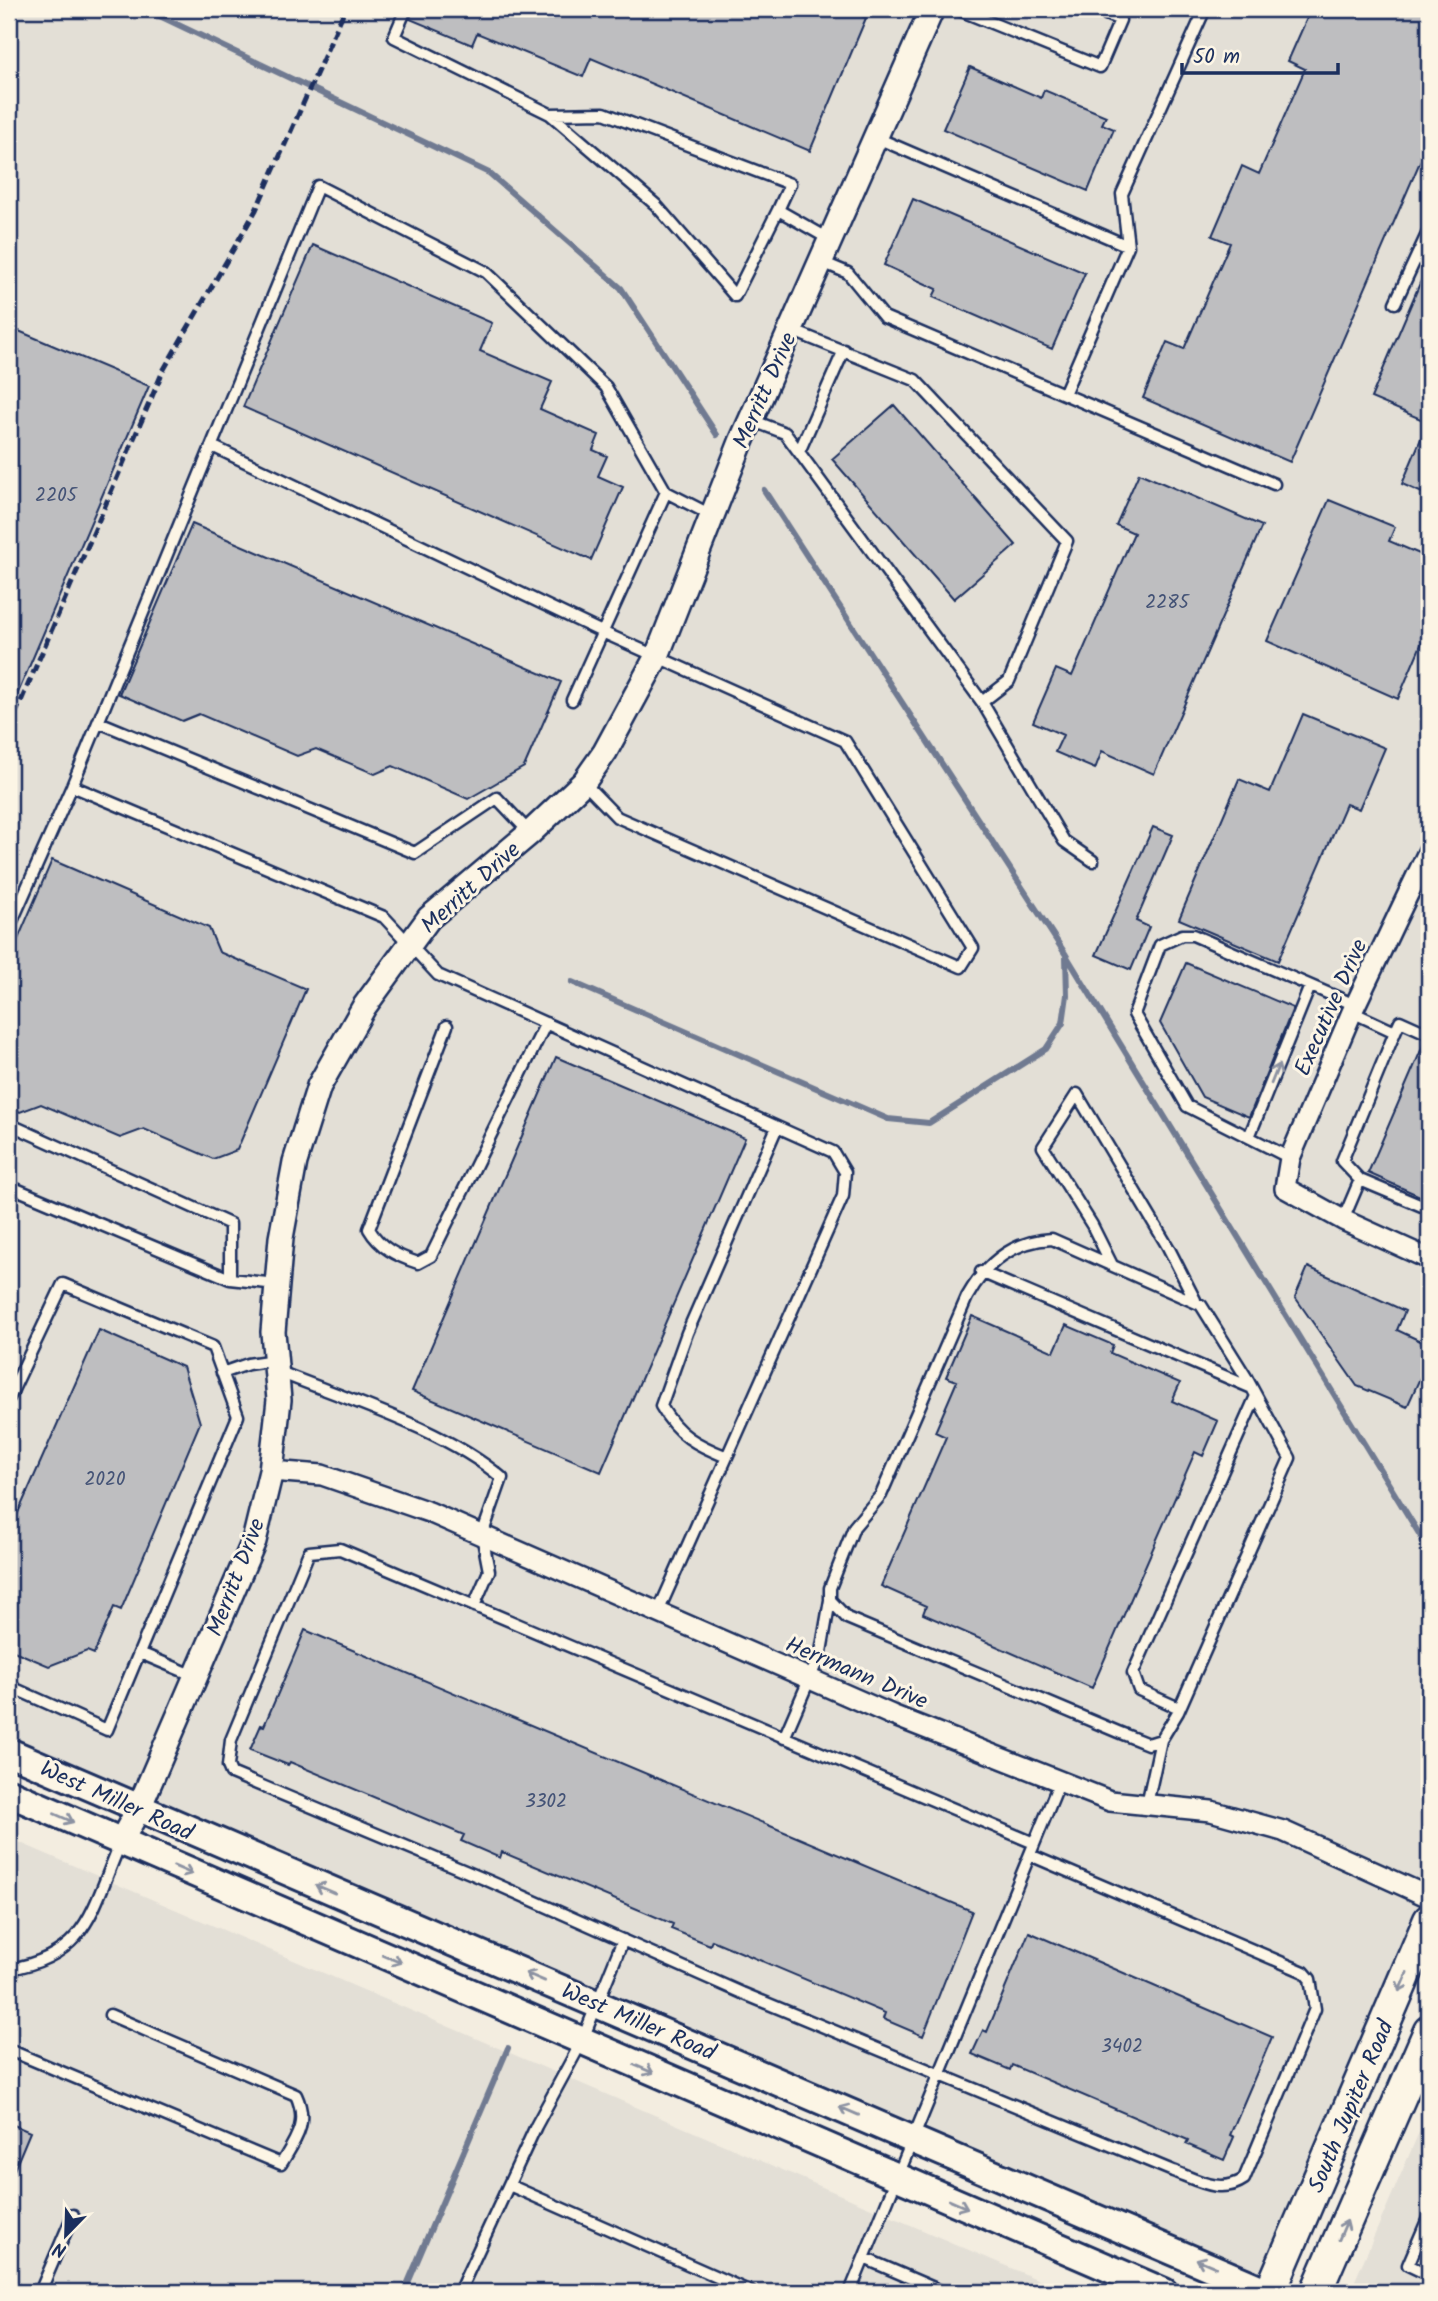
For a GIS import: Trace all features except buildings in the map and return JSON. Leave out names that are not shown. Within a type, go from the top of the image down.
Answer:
[{"type":"main road","name":"West Miller Road","points":[[9,1752],[138,1810],[598,2003],[1269,2292]]},
{"type":"main road","name":"West Miller Road","points":[[9,1793],[1164,2292]]},
{"type":"main road","name":"South Jupiter Road","points":[[1269,2292],[1429,1920]]},
{"type":"main road","name":"South Jupiter Road","points":[[1316,2292],[1429,2031]]},
{"type":"street","name":"Merritt Drive","points":[[120,1843],[138,1810],[254,1541],[271,1471],[279,1399],[273,1332],[281,1238],[295,1162],[319,1086],[364,1007],[429,918],[530,833],[584,782],[657,656],[750,420],[932,9]]},
{"type":"street","name":"Executive Drive","points":[[1343,1220],[1285,1188],[1290,1158],[1353,1009],[1429,850]]},
{"type":"street","points":[[1343,1220],[1429,1259]]},
{"type":"street","name":"Herrmann Drive","points":[[271,1471],[322,1475],[429,1512],[811,1679],[1110,1801],[1211,1811],[1283,1831],[1429,1897]]},
{"type":"lane","points":[[405,9],[394,37],[550,114],[656,205],[735,296],[790,184],[604,113],[550,114]]},
{"type":"lane","points":[[957,9],[1100,67],[1120,20],[1094,9]]},
{"type":"lane","points":[[1064,394],[1128,247],[1122,194],[1205,9]]},
{"type":"lane","points":[[876,138],[1128,247]]},
{"type":"lane","points":[[9,928],[99,722],[318,186],[486,272],[606,387],[666,492],[714,517]]},
{"type":"lane","points":[[778,210],[848,273],[884,317],[1274,484]]},
{"type":"lane","points":[[1395,303],[1429,230]]},
{"type":"lane","points":[[790,330],[915,380],[1067,541],[1009,681],[982,702]]},
{"type":"lane","points":[[799,452],[844,350]]},
{"type":"lane","points":[[750,420],[785,433],[982,702],[1064,841],[1093,861]]},
{"type":"lane","points":[[212,446],[602,632],[845,741],[973,948],[961,967],[617,817],[584,782]]},
{"type":"lane","points":[[572,700],[666,492]]},
{"type":"lane","points":[[99,722],[415,853],[497,798],[530,833]]},
{"type":"lane","points":[[72,786],[384,917],[438,975],[832,1152],[845,1172],[843,1196],[659,1612]]},
{"type":"lane","points":[[1290,1158],[1187,1106],[1134,1014],[1133,1007],[1160,945],[1182,935],[1193,935],[1310,986],[1395,1032]]},
{"type":"lane","points":[[1249,1138],[1310,986]]},
{"type":"lane","points":[[1429,1034],[1400,1021],[1342,1161],[1360,1180],[1429,1209]]},
{"type":"lane","points":[[447,1026],[369,1229],[377,1243],[402,1258],[418,1263],[431,1256],[546,1023]]},
{"type":"lane","points":[[1112,1265],[1092,1224],[1044,1147],[1077,1094],[1168,1247],[1195,1300],[1254,1392],[1290,1458],[1180,1709],[1161,1740],[1147,1804]]},
{"type":"lane","points":[[9,1124],[230,1224],[230,1279]]},
{"type":"lane","points":[[727,1457],[701,1447],[672,1426],[661,1406],[687,1333],[777,1127]]},
{"type":"lane","points":[[1343,1220],[1360,1180]]},
{"type":"lane","points":[[9,1186],[230,1279],[277,1284]]},
{"type":"lane","points":[[784,1738],[821,1652],[835,1573],[853,1527],[881,1495],[967,1297],[981,1272],[999,1257],[1032,1240],[1052,1239],[1195,1300]]},
{"type":"lane","points":[[981,1272],[1254,1392]]},
{"type":"lane","points":[[9,1398],[63,1284],[213,1347],[238,1416],[107,1730],[9,1686]]},
{"type":"lane","points":[[222,1373],[248,1364],[276,1365],[478,1457],[502,1478],[482,1535],[489,1571],[474,1606]]},
{"type":"lane","points":[[1180,1709],[1139,1690],[1133,1673],[1254,1392]]},
{"type":"lane","points":[[1030,1855],[1304,1972],[1310,1979],[1315,2009],[1255,2156],[1244,2179],[1233,2187],[1217,2187],[623,1940],[231,1773],[228,1766],[230,1740],[309,1552],[340,1549],[1034,1843]]},
{"type":"lane","points":[[830,1600],[847,1618],[1148,1744],[1161,1740]]},
{"type":"lane","points":[[140,1653],[195,1677]]},
{"type":"lane","points":[[850,2292],[1060,1781]]},
{"type":"lane","points":[[9,1969],[53,1957],[69,1946],[84,1927],[120,1843]]},
{"type":"lane","points":[[459,2292],[536,2126],[582,2041],[623,1940]]},
{"type":"lane","points":[[9,2050],[281,2164],[297,2137],[304,2112],[296,2095],[110,2015]]},
{"type":"lane","points":[[509,2185],[751,2292]]},
{"type":"lane","points":[[40,2292],[73,2215]]},
{"type":"lane","points":[[1429,2217],[1408,2265],[1429,2275]]},
{"type":"lane","points":[[864,2258],[939,2291]]},
{"type":"shaded area","points":[[9,9],[1429,9],[1429,1892],[1263,2278],[9,1740]]},
{"type":"shaded area","points":[[9,1838],[1067,2292],[9,2292]]},
{"type":"shaded area","points":[[1429,2109],[1429,2292],[1350,2292]]},
{"type":"waterway","points":[[145,9],[489,173],[621,288],[717,435]]},
{"type":"waterway","points":[[764,490],[1066,955],[1429,1550]]},
{"type":"waterway","points":[[572,982],[888,1119],[929,1123],[1046,1049],[1063,1023],[1067,995],[1066,957]]},
{"type":"waterway","points":[[404,2292],[508,2048]]},
{"type":"railway","points":[[9,729],[163,371],[256,210],[345,9]]}]
